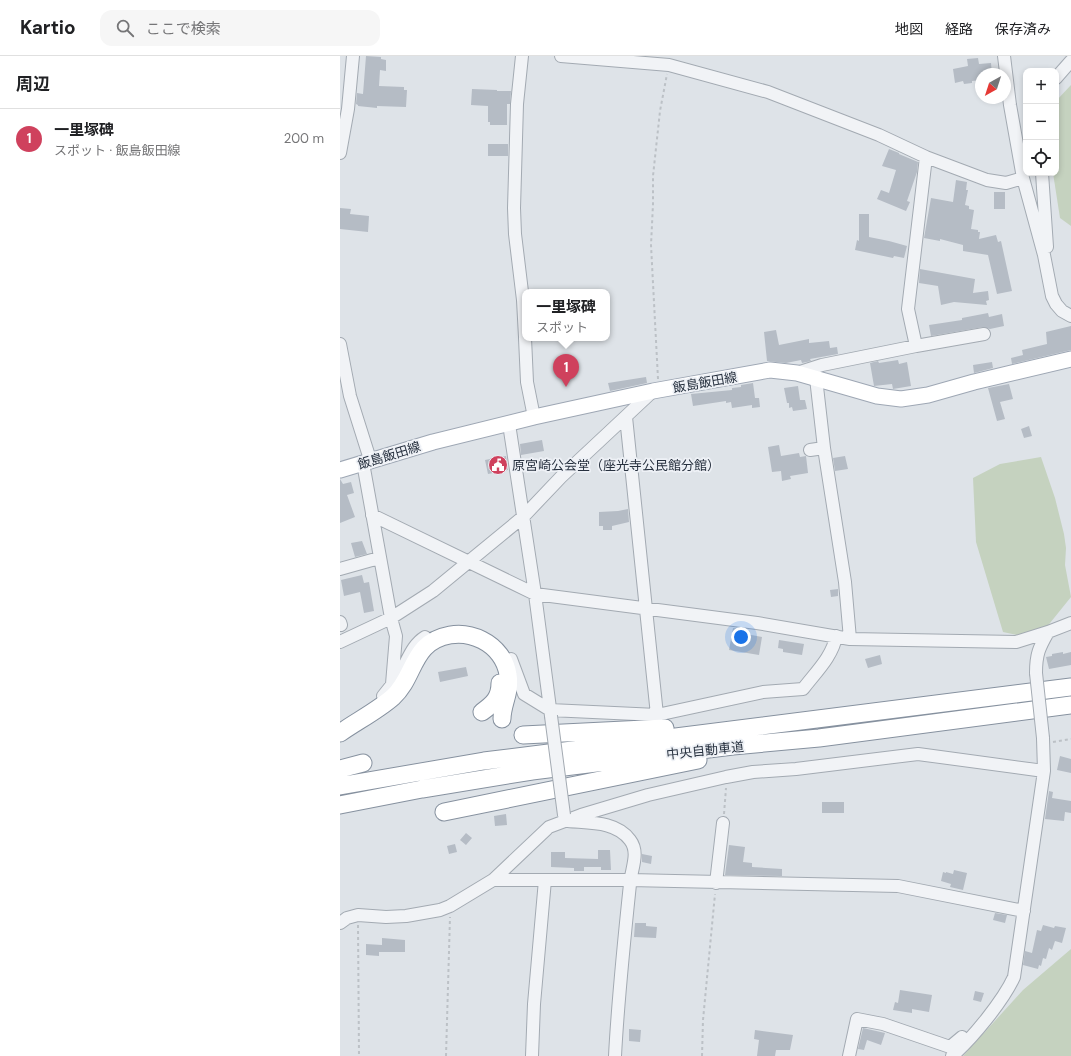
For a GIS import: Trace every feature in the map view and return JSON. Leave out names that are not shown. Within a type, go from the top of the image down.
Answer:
[{"type":"highway","points":[[340,733],[387,702],[398,692],[403,686],[414,661],[430,643],[440,638],[452,635],[469,635],[484,641],[496,650],[504,661],[507,668],[509,691],[502,712],[502,719]]},
{"type":"highway","points":[[340,743],[397,704],[408,693],[425,660],[436,650],[450,644],[458,643],[473,646],[487,653],[496,665],[500,680],[499,694],[492,705],[482,712]]},
{"type":"highway","name":"中央自動車道","points":[[340,786],[484,761],[1071,687]]},
{"type":"highway","name":"中央自動車道","points":[[340,805],[422,789],[532,771],[733,746],[819,738],[1071,705]]},
{"type":"highway","points":[[523,735],[798,721]]},
{"type":"highway","points":[[444,812],[742,751],[819,738]]},
{"type":"highway","points":[[340,769],[363,763]]},
{"type":"main road","name":"飯島飯田線","points":[[340,470],[433,442],[534,417],[656,391],[770,370],[797,373],[877,396],[901,399],[928,395],[974,382],[1071,359]]},
{"type":"street","points":[[340,153],[348,109],[353,56]]},
{"type":"street","points":[[522,56],[516,104],[514,208],[515,234],[522,292]]},
{"type":"street","points":[[561,56],[670,61]]},
{"type":"street","points":[[655,56],[768,92],[879,135],[926,157],[987,180],[1006,183],[1023,178]]},
{"type":"street","points":[[1004,56],[1010,105],[1023,178],[1044,255],[1052,296],[1062,311],[1071,316]]},
{"type":"street","points":[[1059,75],[1071,61]]},
{"type":"street","points":[[916,346],[908,309],[926,157]]},
{"type":"street","points":[[1042,176],[1051,290]]},
{"type":"street","points":[[797,373],[822,365],[984,334]]},
{"type":"street","points":[[525,341],[528,382],[534,417]]},
{"type":"street","points":[[340,344],[345,397],[365,445],[372,515],[391,618],[396,636],[392,686]]},
{"type":"street","points":[[816,378],[824,448],[845,582],[850,639]]},
{"type":"street","points":[[340,642],[391,618],[433,591],[523,517],[561,477],[656,391]]},
{"type":"street","points":[[626,417],[657,715]]},
{"type":"street","points":[[509,424],[535,594],[564,818]]},
{"type":"street","points":[[810,450],[824,448]]},
{"type":"street","points":[[372,515],[535,594],[756,624],[850,639],[1016,642],[1048,632],[1071,622]]},
{"type":"street","points":[[340,569],[380,559]]},
{"type":"street","points":[[340,724],[382,696],[392,686],[401,672],[411,650],[424,637],[440,630],[461,626],[483,631],[502,646],[511,660],[524,694],[551,713],[657,715],[763,692],[803,688],[825,661],[835,644],[836,636]]},
{"type":"street","points":[[952,1056],[980,1027],[1009,987],[1014,977],[1044,771],[1043,740],[1036,673],[1036,659],[1040,647],[1048,632]]},
{"type":"street","points":[[340,923],[347,918],[358,915],[386,917],[406,916],[426,914],[450,906],[493,880],[550,827],[564,818],[648,795],[726,777],[753,772],[796,769],[918,754],[1044,771]]},
{"type":"street","points":[[564,818],[618,829],[631,841],[635,857],[630,880],[618,998],[615,1056]]},
{"type":"street","points":[[716,883],[723,823]]},
{"type":"street","points":[[493,880],[630,880],[898,886],[1024,911]]},
{"type":"street","points":[[532,1056],[534,1004],[545,880]]},
{"type":"street","points":[[849,1056],[857,1019],[883,1024],[950,1047],[976,1025],[980,1027]]},
{"type":"path","points":[[656,391],[651,245],[653,176],[660,111],[670,61]]},
{"type":"path","points":[[1043,740],[1071,739]]},
{"type":"path","points":[[723,823],[726,777]]},
{"type":"path","points":[[702,1056],[703,1020],[716,883]]},
{"type":"path","points":[[446,1056],[450,906]]},
{"type":"path","points":[[358,915],[359,1056]]},
{"type":"green space","points":[[1071,85],[1071,226],[1060,218],[1053,176],[1059,176],[1059,98]]},
{"type":"green space","points":[[1041,457],[1055,498],[1064,534],[1066,548],[1065,565],[1071,597],[1046,628],[1017,635],[1003,632],[976,542],[973,478],[1000,464]]},
{"type":"green space","points":[[1071,949],[1071,1056],[963,1056],[1023,990]]},
{"type":"building","points":[[366,56],[381,57],[381,59],[386,60],[386,71],[380,70],[379,86],[404,87],[404,90],[407,90],[406,107],[377,106],[377,108],[358,106],[356,104],[357,93],[363,94]]},
{"type":"building","points":[[978,58],[979,64],[991,63],[991,68],[975,68],[975,81],[972,81],[972,83],[964,84],[963,81],[955,83],[953,69],[968,66],[967,59]]},
{"type":"building","points":[[472,89],[511,91],[510,104],[507,104],[507,125],[490,125],[490,122],[488,122],[488,106],[471,105]]},
{"type":"building","points":[[488,144],[508,144],[508,156],[488,156]]},
{"type":"building","points":[[889,149],[918,162],[917,172],[907,201],[910,202],[906,211],[877,199],[881,190],[889,193],[896,170],[882,166]]},
{"type":"building","points":[[956,180],[967,182],[966,190],[968,190],[965,205],[969,206],[969,209],[974,210],[971,229],[978,230],[978,232],[980,232],[979,239],[996,235],[998,242],[1001,241],[1012,291],[997,294],[988,255],[963,251],[963,245],[940,239],[940,241],[924,238],[931,198],[953,202]]},
{"type":"building","points":[[994,192],[1005,192],[1005,209],[994,209]]},
{"type":"building","points":[[340,208],[351,209],[350,214],[369,216],[368,232],[340,229]]},
{"type":"building","points":[[859,214],[869,214],[869,237],[907,246],[904,258],[894,256],[893,258],[855,250],[857,240],[859,241]]},
{"type":"building","points":[[920,269],[975,279],[973,293],[988,291],[989,300],[986,301],[987,305],[954,302],[941,305],[938,286],[919,283]]},
{"type":"building","points":[[988,313],[989,317],[1002,314],[1004,326],[990,329],[983,327],[931,336],[929,325],[962,320],[962,318]]},
{"type":"building","points":[[1071,326],[1071,350],[1012,364],[1011,358],[1023,355],[1022,350],[1047,344],[1046,332]]},
{"type":"building","points":[[776,330],[779,345],[809,339],[809,343],[829,341],[830,348],[837,347],[838,354],[810,359],[811,361],[802,363],[801,360],[786,363],[767,361],[764,332]]},
{"type":"building","points":[[898,360],[899,364],[907,362],[911,386],[893,389],[892,384],[874,386],[870,363]]},
{"type":"building","points":[[992,362],[993,368],[974,373],[973,365]]},
{"type":"building","points":[[646,377],[647,383],[610,391],[608,383]]},
{"type":"building","points":[[753,383],[755,398],[759,398],[760,407],[752,408],[752,405],[732,408],[731,402],[726,403],[726,401],[693,406],[691,394],[732,390],[732,388],[741,387],[741,385]]},
{"type":"building","points":[[1009,384],[1013,399],[1000,402],[1005,419],[997,421],[988,388]]},
{"type":"building","points":[[798,386],[800,400],[805,400],[807,409],[793,411],[792,407],[789,408],[789,403],[787,403],[784,388]]},
{"type":"building","points":[[1029,426],[1032,436],[1024,438],[1021,429]]},
{"type":"building","points":[[542,440],[544,451],[521,455],[520,444]]},
{"type":"building","points":[[779,445],[781,456],[799,453],[800,457],[806,456],[808,473],[790,476],[791,479],[782,481],[781,471],[772,472],[768,447]]},
{"type":"building","name":"原宮崎公会堂（座光寺公民館分館）","points":[[506,456],[508,470],[488,474],[485,460]]},
{"type":"building","points":[[845,456],[848,469],[835,471],[833,458]]},
{"type":"building","points":[[340,479],[343,484],[351,482],[354,493],[347,495],[355,517],[340,523]]},
{"type":"building","points":[[628,509],[629,522],[612,526],[612,530],[603,530],[603,526],[599,526],[599,512]]},
{"type":"building","points":[[362,541],[367,554],[355,557],[351,543]]},
{"type":"building","points":[[362,575],[364,583],[369,582],[374,611],[364,613],[360,592],[344,596],[341,580]]},
{"type":"building","points":[[838,589],[838,596],[831,597],[830,590]]},
{"type":"building","points":[[733,628],[742,629],[741,633],[762,637],[759,655],[729,650]]},
{"type":"building","points":[[779,640],[804,644],[802,655],[783,652],[783,649],[778,648]]},
{"type":"building","points":[[1063,652],[1063,654],[1071,652],[1071,665],[1049,669],[1046,657]]},
{"type":"building","points":[[880,655],[882,664],[868,668],[865,659]]},
{"type":"building","points":[[466,667],[468,676],[440,682],[438,672]]},
{"type":"building","points":[[1060,756],[1071,759],[1071,773],[1057,770]]},
{"type":"building","points":[[1049,791],[1053,792],[1052,798],[1071,801],[1071,813],[1065,812],[1064,821],[1045,819]]},
{"type":"building","points":[[822,802],[844,802],[844,813],[822,813]]},
{"type":"building","points":[[506,814],[507,825],[495,826],[494,816]]},
{"type":"building","points":[[466,833],[472,838],[466,845],[460,840]]},
{"type":"building","points":[[455,844],[457,852],[449,854],[447,846]]},
{"type":"building","points":[[729,845],[745,847],[743,862],[752,863],[752,867],[782,869],[782,876],[725,875]]},
{"type":"building","points":[[598,850],[610,850],[611,870],[601,870],[601,867],[584,867],[584,871],[574,871],[574,868],[551,867],[551,852],[565,852],[565,858],[598,859]]},
{"type":"building","points":[[642,854],[652,856],[651,864],[642,862]]},
{"type":"building","points":[[954,870],[967,873],[963,890],[950,887],[951,884],[941,881],[943,872],[953,874]]},
{"type":"building","points":[[995,913],[1007,915],[1005,923],[993,920]]},
{"type":"building","points":[[635,923],[646,923],[646,926],[657,927],[656,938],[634,937]]},
{"type":"building","points":[[1043,925],[1054,928],[1055,926],[1066,928],[1062,943],[1055,941],[1052,950],[1049,948],[1046,959],[1043,958],[1041,966],[1039,965],[1038,969],[1023,965],[1025,951],[1032,953],[1037,930],[1041,931]]},
{"type":"building","points":[[382,938],[405,940],[405,952],[379,952],[379,956],[366,955],[366,944],[382,945]]},
{"type":"building","points":[[900,990],[932,995],[929,1012],[912,1009],[912,1013],[893,1010],[895,1002],[898,1003]]},
{"type":"building","points":[[975,991],[984,993],[981,1002],[973,1000]]},
{"type":"building","points":[[863,1028],[885,1033],[881,1045],[867,1040],[864,1050],[858,1049]]},
{"type":"building","points":[[629,1029],[641,1030],[640,1042],[629,1041]]},
{"type":"building","points":[[755,1030],[793,1035],[790,1050],[776,1050],[775,1056],[757,1056],[759,1040],[754,1039]]},
{"type":"place","name":"一里塚碑","points":[[566,387]]},
{"type":"place","name":"原宮崎公会堂（座光寺公民館分館）","points":[[498,465]]}]
